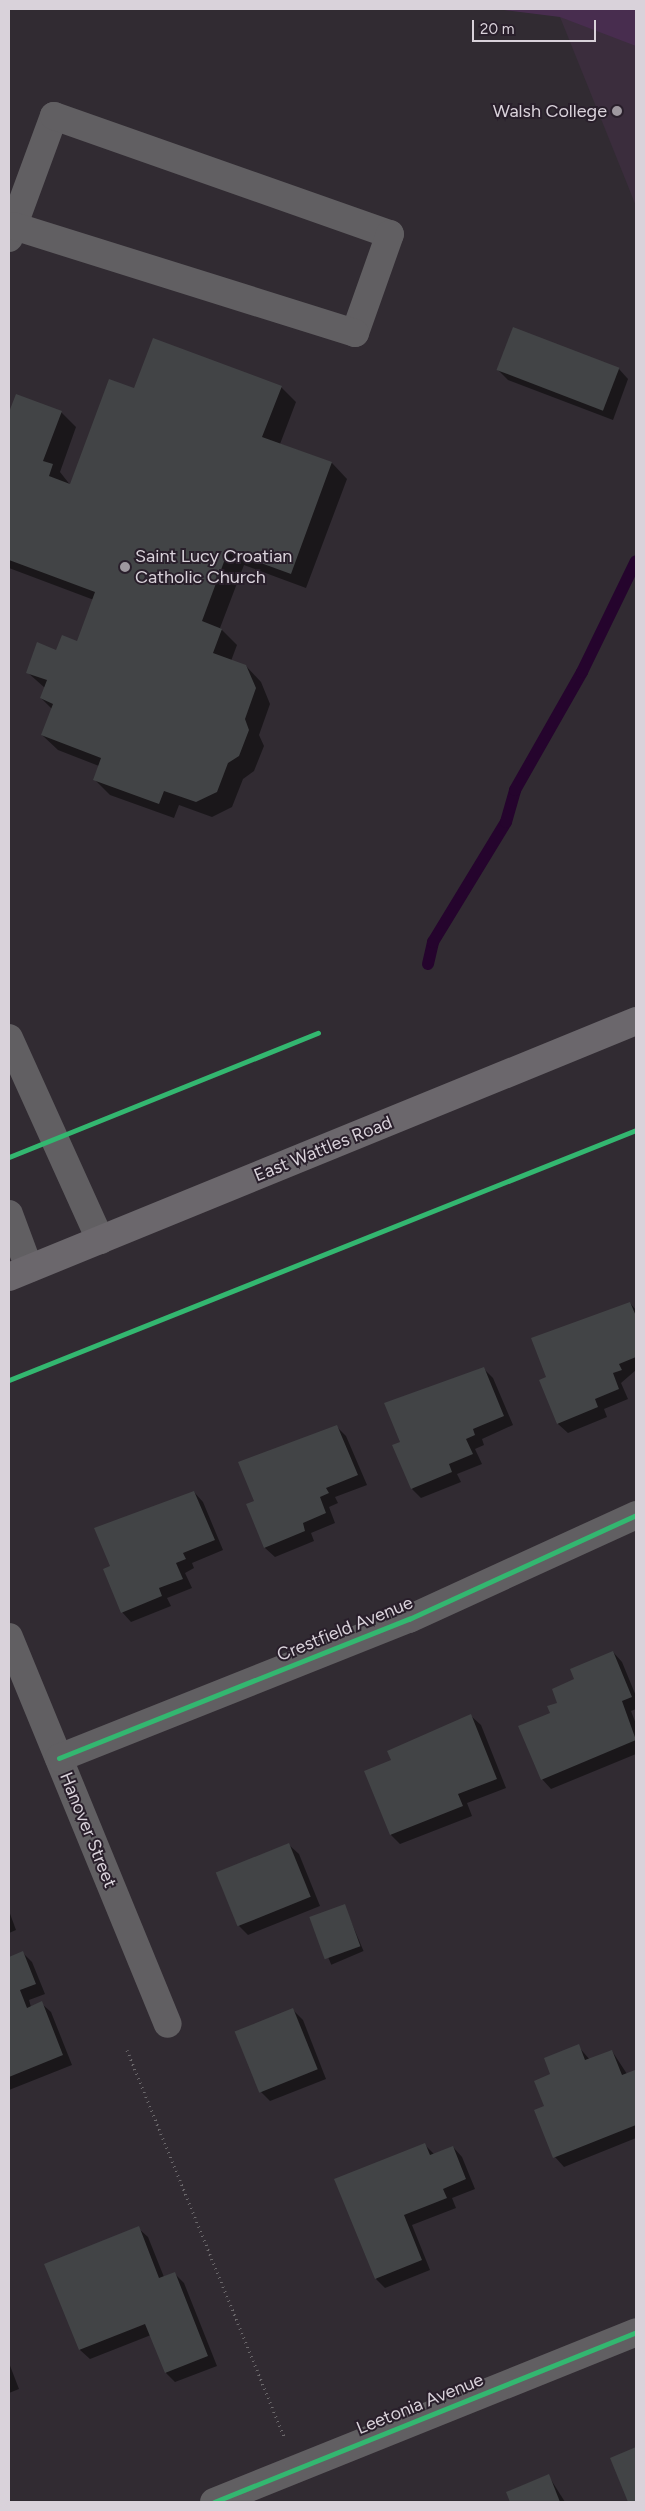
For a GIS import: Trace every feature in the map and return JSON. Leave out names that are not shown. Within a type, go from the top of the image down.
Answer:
[{"type":"main road","name":"East Wattles Road","points":[[19,1272],[636,1021]]},
{"type":"street","points":[[54,116],[390,234],[355,333],[12,232],[54,116]]},
{"type":"street","points":[[9,1038],[100,1240]]},
{"type":"street","points":[[9,1214],[19,1272]]},
{"type":"street","name":"Crestfield Avenue","points":[[59,1758],[409,1619],[636,1516]]},
{"type":"street","name":"Hanover Street","points":[[9,1637],[168,2024]]},
{"type":"street","name":"Leetonia Avenue","points":[[214,2502],[636,2332]]},
{"type":"path","points":[[127,2050],[285,2439]]},
{"type":"shaded area","points":[[496,9],[636,9],[636,46],[560,17]]},
{"type":"shaded area","name":"Walsh College","points":[[636,9],[636,206],[560,17]]},
{"type":"building","points":[[513,327],[619,368],[603,411],[497,370]]},
{"type":"building","name":"Saint Lucy Croatian Catholic Church","points":[[153,338],[282,386],[262,437],[332,462],[291,574],[228,551],[202,621],[222,629],[213,653],[246,665],[256,688],[245,719],[249,730],[239,756],[228,763],[217,792],[196,802],[164,791],[159,804],[93,780],[101,758],[41,735],[53,704],[40,698],[47,680],[26,673],[37,642],[56,650],[62,635],[77,641],[95,592],[9,560],[9,412],[16,394],[62,411],[43,461],[53,464],[49,476],[70,484],[109,379],[134,388]]},
{"type":"building","points":[[630,1302],[636,1316],[636,1357],[619,1364],[622,1370],[613,1373],[619,1389],[595,1399],[598,1407],[557,1424],[539,1380],[546,1377],[531,1338]]},
{"type":"building","points":[[484,1367],[504,1416],[473,1429],[475,1435],[466,1439],[473,1454],[449,1464],[452,1472],[411,1489],[392,1445],[400,1442],[384,1403]]},
{"type":"building","points":[[337,1425],[358,1475],[326,1488],[329,1493],[320,1497],[326,1513],[303,1523],[305,1531],[264,1548],[246,1504],[254,1501],[238,1462]]},
{"type":"building","points":[[194,1491],[215,1540],[183,1553],[186,1559],[176,1563],[183,1579],[159,1588],[162,1596],[121,1613],[103,1569],[110,1566],[94,1528]]},
{"type":"building","points":[[613,1651],[632,1697],[622,1701],[636,1740],[541,1780],[518,1726],[550,1713],[547,1706],[557,1703],[552,1689],[574,1679],[570,1669]]},
{"type":"building","points":[[471,1714],[497,1779],[458,1794],[463,1806],[390,1835],[364,1771],[391,1760],[387,1751]]},
{"type":"building","points":[[289,1843],[311,1897],[237,1926],[216,1873]]},
{"type":"building","points":[[345,1904],[360,1946],[325,1959],[309,1917]]},
{"type":"building","points":[[23,1951],[36,1984],[20,1990],[27,2008],[42,2001],[63,2055],[9,2077],[9,1957]]},
{"type":"building","points":[[293,2008],[318,2069],[259,2093],[235,2032]]},
{"type":"building","points":[[579,2044],[585,2060],[612,2050],[622,2075],[635,2070],[636,2125],[553,2158],[534,2110],[544,2106],[534,2081],[550,2074],[544,2058]]},
{"type":"building","points":[[425,2143],[430,2155],[453,2146],[466,2179],[443,2189],[447,2198],[404,2215],[422,2260],[375,2279],[334,2179]]},
{"type":"building","points":[[139,2226],[159,2278],[175,2272],[208,2356],[165,2373],[145,2324],[79,2350],[44,2264]]},
{"type":"building","points":[[636,2447],[636,2502],[628,2502],[610,2458]]},
{"type":"building","points":[[549,2474],[560,2502],[510,2502],[506,2492]]},
{"type":"waterway","points":[[428,964],[433,942],[506,822],[515,790],[582,672],[636,561]]},
{"type":"cycle path","points":[[9,1157],[318,1033]]},
{"type":"cycle path","points":[[9,1380],[636,1130]]},
{"type":"cycle path","points":[[59,1758],[409,1619],[636,1515]]},
{"type":"cycle path","points":[[214,2502],[636,2332]]},
{"type":"place","name":"Walsh College","points":[[617,111]]},
{"type":"place","name":"Saint Lucy Croatian Catholic Church","points":[[125,567]]}]
